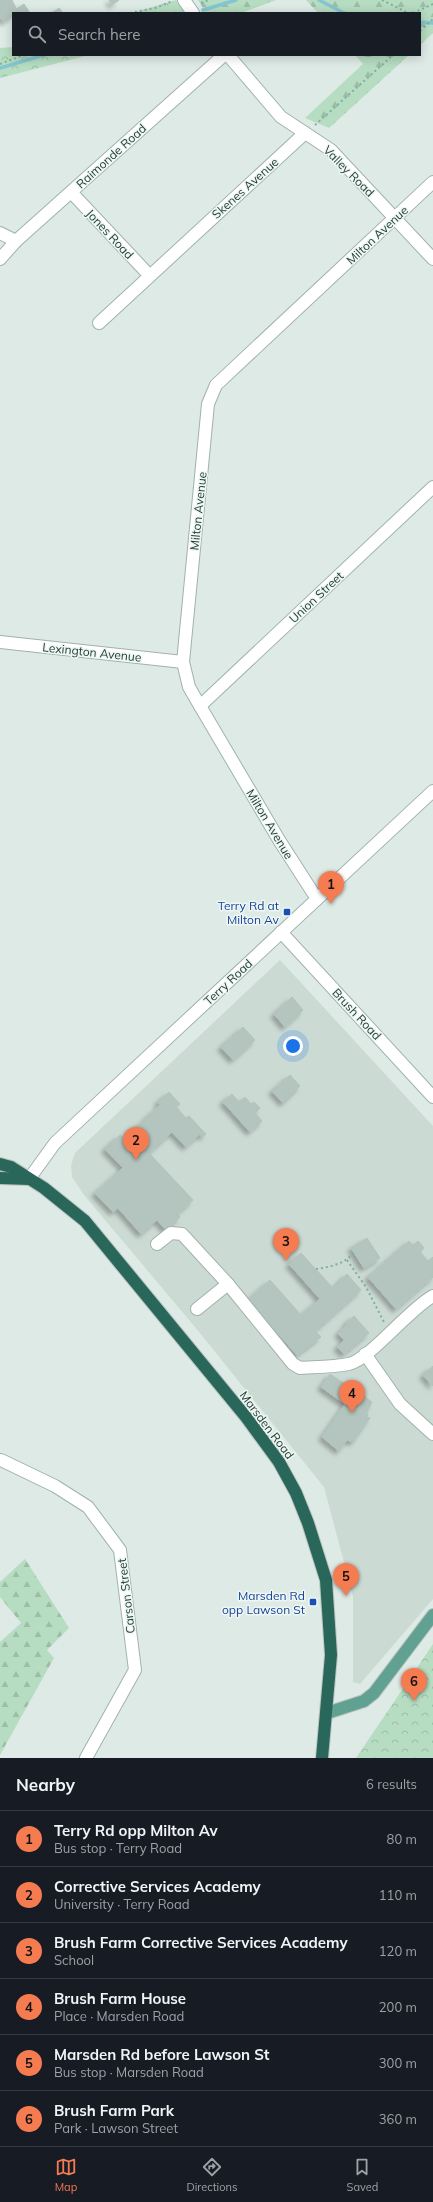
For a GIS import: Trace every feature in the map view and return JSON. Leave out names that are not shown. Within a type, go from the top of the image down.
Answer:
[{"type":"highway","name":"Marsden Road","points":[[0,1164],[11,1167],[29,1178],[65,1203],[85,1221],[246,1417],[279,1462],[296,1493],[308,1523],[326,1580],[331,1655],[322,1758]]},
{"type":"highway","points":[[0,1178],[29,1178]]},
{"type":"main road","points":[[327,1713],[364,1700],[374,1693],[433,1616]]},
{"type":"street","points":[[184,0],[192,12]]},
{"type":"street","name":"Raimonde Road","points":[[0,259],[16,241],[223,56]]},
{"type":"street","name":"Valley Road","points":[[229,56],[281,117],[331,150],[433,259]]},
{"type":"street","name":"Skenes Avenue","points":[[99,323],[149,275],[305,133]]},
{"type":"street","name":"Milton Avenue","points":[[317,899],[271,826],[189,687],[183,662],[208,404],[216,385],[433,182]]},
{"type":"street","name":"Jones Road","points":[[71,192],[149,275]]},
{"type":"street","points":[[0,233],[16,241]]},
{"type":"street","name":"Union Street","points":[[200,706],[433,488]]},
{"type":"street","name":"Lexington Avenue","points":[[0,642],[183,662]]},
{"type":"street","name":"Terry Road","points":[[29,1178],[55,1143],[433,792]]},
{"type":"street","name":"Brush Road","points":[[281,932],[433,1097]]},
{"type":"street","points":[[157,1244],[171,1234],[182,1234],[228,1284],[293,1364],[300,1368],[351,1364],[365,1354],[433,1296]]},
{"type":"street","points":[[197,1309],[228,1284]]},
{"type":"street","points":[[365,1354],[400,1404],[433,1434]]},
{"type":"street","name":"Carson Street","points":[[1,1460],[55,1486],[88,1507],[120,1550],[135,1670],[86,1758]]},
{"type":"path","points":[[133,12],[155,8],[175,0]]},
{"type":"path","points":[[382,0],[406,12]]},
{"type":"path","points":[[415,12],[433,4]]},
{"type":"path","points":[[421,30],[433,19]]},
{"type":"path","points":[[0,64],[21,56]]},
{"type":"path","points":[[305,133],[392,56]]},
{"type":"path","points":[[316,1269],[328,1267],[347,1260],[354,1253]]},
{"type":"path","points":[[347,1260],[366,1287],[389,1332]]},
{"type":"shaded area","points":[[280,960],[433,1126],[433,1599],[360,1684],[353,1682],[353,1596],[324,1487],[195,1327],[84,1195],[72,1177],[71,1165],[75,1153]]},
{"type":"green space","points":[[176,0],[184,12],[135,12]]},
{"type":"green space","points":[[198,0],[276,0],[244,12],[205,12]]},
{"type":"green space","points":[[306,0],[433,0],[433,33],[421,44],[421,12],[317,12]]},
{"type":"green space","points":[[12,47],[12,56],[85,56],[0,78],[0,48]]},
{"type":"green space","points":[[356,56],[408,56],[329,128],[305,118],[363,64]]},
{"type":"green space","points":[[25,1559],[69,1628],[47,1650],[54,1658],[0,1755],[0,1642],[21,1623],[0,1597],[0,1582]]},
{"type":"green space","points":[[433,1644],[433,1758],[356,1758]]},
{"type":"building","points":[[0,0],[12,0],[18,12],[12,12],[12,17],[4,22],[0,17]]},
{"type":"building","points":[[109,0],[119,0],[112,5]]},
{"type":"building","points":[[24,4],[29,12],[18,12],[16,9]]},
{"type":"building","points":[[59,8],[62,12],[53,12]]},
{"type":"building","points":[[292,997],[303,1010],[285,1027],[274,1014]]},
{"type":"building","points":[[243,1027],[255,1040],[233,1060],[221,1047]]},
{"type":"building","points":[[290,1075],[300,1086],[283,1103],[272,1091]]},
{"type":"building","points":[[169,1092],[180,1104],[176,1107],[186,1118],[189,1116],[206,1134],[203,1137],[200,1134],[186,1147],[172,1132],[149,1153],[193,1200],[177,1214],[180,1217],[166,1230],[157,1220],[141,1234],[118,1208],[113,1212],[95,1193],[123,1168],[105,1149],[120,1135],[124,1139],[160,1105],[158,1102]]},
{"type":"building","points":[[232,1094],[239,1102],[245,1097],[251,1104],[254,1102],[260,1108],[255,1113],[262,1121],[250,1132],[223,1102]]},
{"type":"building","points":[[367,1238],[380,1258],[364,1268],[351,1248]]},
{"type":"building","points":[[409,1241],[413,1246],[418,1241],[424,1248],[420,1252],[428,1261],[433,1257],[433,1277],[396,1309],[368,1277]]},
{"type":"building","points":[[301,1253],[333,1288],[347,1274],[361,1290],[315,1331],[321,1337],[297,1355],[248,1300],[270,1280],[301,1315],[320,1299],[289,1264]]},
{"type":"building","points":[[354,1316],[369,1333],[344,1354],[337,1347],[344,1340],[338,1333],[346,1325],[354,1332],[346,1323]]},
{"type":"building","points":[[433,1366],[433,1386],[423,1375]]},
{"type":"building","points":[[330,1374],[372,1402],[367,1412],[364,1412],[368,1414],[367,1417],[370,1418],[353,1442],[347,1440],[339,1451],[322,1437],[345,1404],[321,1387]]},
{"type":"waterway","points":[[203,10],[236,0]]},
{"type":"waterway","points":[[319,0],[342,12]]},
{"type":"waterway","points":[[421,22],[433,23]]},
{"type":"waterway","points":[[0,68],[41,56]]},
{"type":"place","name":"Terry Rd opp Milton Av","points":[[331,904]]},
{"type":"place","name":"Terry Rd at Milton Av","points":[[287,912]]},
{"type":"place","name":"Corrective Services Academy","points":[[136,1160]]},
{"type":"place","name":"Brush Farm Corrective Services Academy","points":[[286,1261]]},
{"type":"place","name":"Brush Farm House","points":[[352,1413]]},
{"type":"place","name":"Marsden Rd before Lawson St","points":[[346,1596]]},
{"type":"place","name":"Marsden Rd opp Lawson St","points":[[313,1602]]},
{"type":"place","name":"Brush Farm Park","points":[[414,1701]]}]
